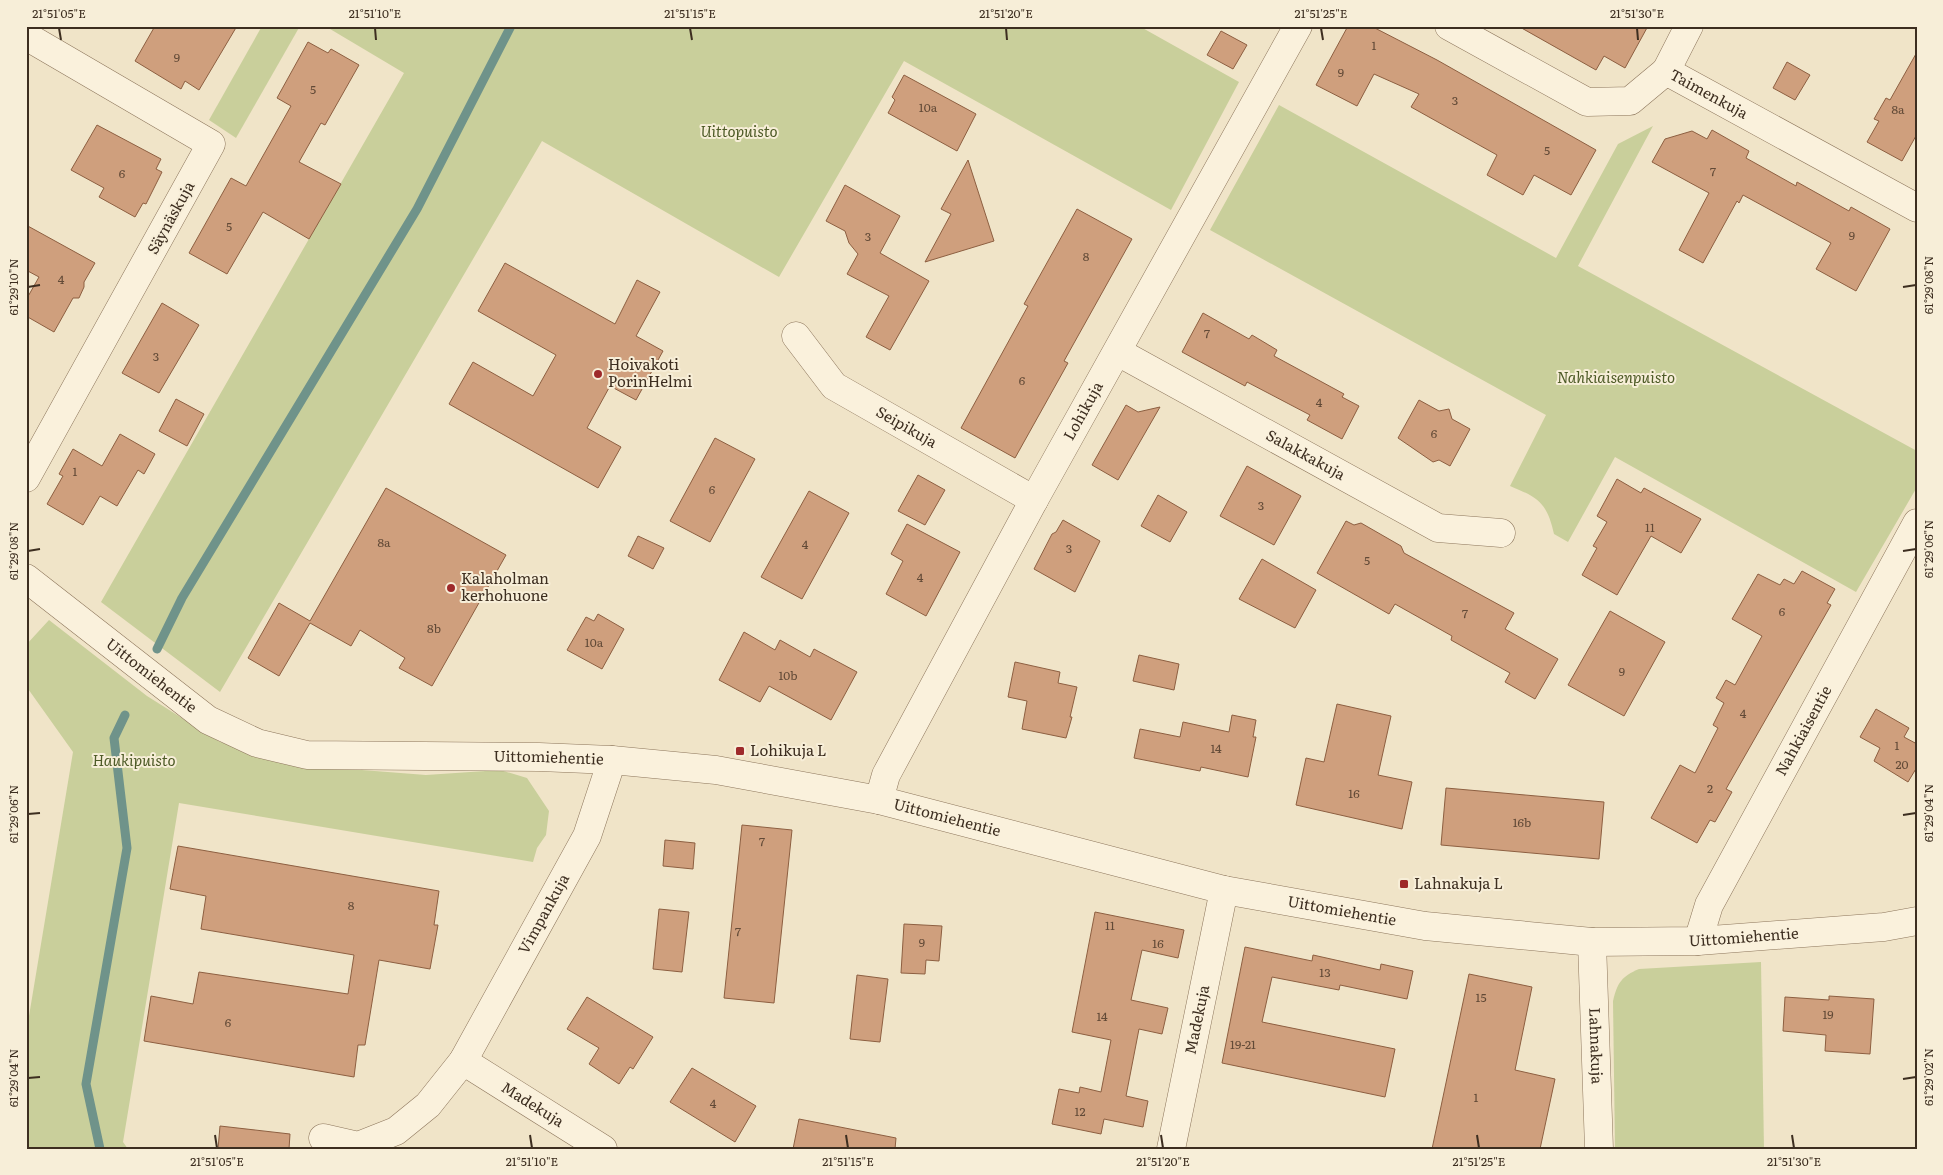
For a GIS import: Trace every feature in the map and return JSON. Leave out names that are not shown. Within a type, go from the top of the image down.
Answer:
[{"type":"street","name":"Lohikuja","points":[[879,800],[886,775],[1034,500],[1298,26]]},
{"type":"street","name":"Taimenkuja","points":[[1449,26],[1586,102],[1630,101],[1666,71],[1917,208]]},
{"type":"street","points":[[1666,71],[1689,26]]},
{"type":"street","name":"Säynäskuja","points":[[26,36],[212,144],[26,478]]},
{"type":"street","name":"Seipikuja","points":[[796,336],[834,386],[1034,500]]},
{"type":"street","name":"Salakkakuja","points":[[1118,352],[1438,528],[1501,533]]},
{"type":"street","name":"Nahkiaisentie","points":[[1698,941],[1709,905],[1917,523]]},
{"type":"street","name":"Uittomiehentie","points":[[26,578],[208,720],[258,743],[307,755],[539,757],[612,760],[716,770],[879,800],[1224,890],[1425,926],[1592,942],[1698,941],[1884,926],[1917,921]]},
{"type":"street","name":"Vimpankuja","points":[[323,1138],[358,1146],[396,1131],[428,1105],[463,1061],[587,836],[612,760]]},
{"type":"street","name":"Madekuja","points":[[1171,1149],[1224,890]]},
{"type":"street","name":"Lahnakuja","points":[[1592,942],[1599,1149]]},
{"type":"street","name":"Madekuja","points":[[463,1061],[602,1149]]},
{"type":"green space","points":[[262,26],[300,26],[236,138],[209,120]]},
{"type":"green space","name":"Uittopuisto","points":[[325,26],[1139,26],[1239,82],[1171,210],[904,61],[779,277],[542,141],[220,692],[101,602],[404,73]]},
{"type":"green space","name":"Nahkiaisenpuisto","points":[[1279,105],[1556,258],[1618,144],[1653,126],[1578,266],[1917,451],[1917,487],[1856,592],[1615,457],[1568,542],[1554,534],[1545,508],[1535,498],[1510,486],[1546,415],[1210,230]]},
{"type":"green space","name":"Haukipuisto","points":[[49,620],[147,696],[220,742],[298,765],[426,775],[500,770],[527,778],[549,811],[546,835],[537,848],[533,862],[179,803],[123,1142],[128,1149],[27,1149],[26,1034],[73,752],[26,686],[26,645]]},
{"type":"green space","points":[[1761,962],[1764,1149],[1615,1149],[1613,1001],[1616,989],[1624,977],[1639,969]]},
{"type":"building","points":[[155,26],[237,26],[199,90],[185,81],[181,89],[135,61]]},
{"type":"building","points":[[1348,26],[1371,26],[1437,60],[1596,150],[1571,195],[1534,175],[1523,195],[1487,175],[1497,155],[1411,107],[1419,94],[1374,74],[1357,106],[1316,85]]},
{"type":"building","points":[[1518,26],[1648,26],[1625,68],[1604,56],[1596,70]]},
{"type":"building","points":[[1221,31],[1247,45],[1233,69],[1207,55]]},
{"type":"building","points":[[308,42],[328,53],[331,49],[359,65],[325,125],[321,123],[299,162],[341,184],[309,239],[263,212],[227,274],[189,253],[231,178],[246,186],[291,106],[277,98]]},
{"type":"building","points":[[1917,52],[1917,134],[1902,161],[1867,142],[1879,121],[1874,119],[1886,98],[1890,100]]},
{"type":"building","points":[[1787,62],[1810,75],[1795,100],[1773,88]]},
{"type":"building","points":[[904,75],[976,114],[957,151],[888,113],[895,100],[892,97]]},
{"type":"building","points":[[97,125],[161,159],[156,169],[162,172],[146,204],[143,203],[135,217],[99,197],[104,188],[71,170]]},
{"type":"building","points":[[1712,130],[1749,151],[1746,158],[1796,186],[1797,182],[1849,211],[1851,207],[1890,229],[1856,291],[1816,269],[1831,243],[1743,195],[1739,203],[1737,201],[1703,263],[1679,250],[1709,193],[1652,162],[1665,139],[1692,131],[1707,139]]},
{"type":"building","points":[[968,160],[994,241],[925,262],[951,214],[941,209]]},
{"type":"building","points":[[845,185],[900,216],[880,253],[929,281],[890,350],[866,337],[889,296],[847,274],[858,254],[849,243],[845,231],[826,221]]},
{"type":"building","points":[[1077,209],[1132,239],[1064,361],[1068,363],[1015,458],[961,428],[1028,306],[1024,304]]},
{"type":"building","points":[[26,225],[95,263],[84,282],[79,298],[73,298],[54,332],[26,316],[26,300],[39,277],[26,270]]},
{"type":"building","name":"Hoivakoti PorinHelmi","points":[[505,263],[615,324],[637,280],[660,292],[636,336],[663,351],[636,400],[610,386],[587,428],[621,447],[598,488],[449,404],[473,362],[533,396],[556,355],[478,311]]},
{"type":"building","points":[[162,303],[199,325],[159,393],[122,373]]},
{"type":"building","points":[[1203,313],[1249,339],[1252,335],[1277,350],[1274,356],[1344,394],[1342,397],[1359,406],[1342,439],[1307,420],[1310,415],[1247,382],[1245,386],[1182,352]]},
{"type":"building","points":[[176,399],[204,414],[187,446],[159,431]]},
{"type":"building","points":[[1419,400],[1439,411],[1449,409],[1452,419],[1470,429],[1450,466],[1439,460],[1433,462],[1398,438]]},
{"type":"building","points":[[1126,405],[1138,412],[1160,407],[1118,480],[1092,465]]},
{"type":"building","points":[[120,434],[155,454],[144,474],[138,470],[117,506],[100,496],[83,525],[47,504],[63,476],[59,474],[73,449],[102,466]]},
{"type":"building","points":[[715,438],[755,459],[710,542],[670,521]]},
{"type":"building","points":[[1247,466],[1301,496],[1274,545],[1220,516]]},
{"type":"building","points":[[918,475],[945,490],[925,525],[898,511]]},
{"type":"building","points":[[1617,479],[1641,493],[1644,488],[1701,519],[1681,553],[1651,536],[1617,595],[1582,575],[1597,548],[1593,546],[1607,522],[1597,516]]},
{"type":"building","points":[[386,488],[506,555],[432,686],[399,668],[405,658],[360,630],[351,646],[310,623],[279,676],[248,658],[279,603],[310,621]]},
{"type":"building","points":[[809,491],[849,513],[802,599],[761,577]]},
{"type":"building","points":[[1158,495],[1187,512],[1170,542],[1141,526]]},
{"type":"building","points":[[1063,520],[1100,541],[1075,592],[1034,569],[1052,534],[1056,532]]},
{"type":"building","points":[[1346,521],[1354,525],[1361,523],[1401,546],[1404,553],[1514,613],[1505,629],[1558,659],[1535,699],[1505,682],[1510,673],[1451,640],[1452,636],[1395,604],[1389,614],[1317,573]]},
{"type":"building","points":[[907,524],[960,552],[926,616],[886,594],[903,561],[891,554]]},
{"type":"building","points":[[638,536],[664,548],[653,569],[628,556]]},
{"type":"building","points":[[1262,559],[1316,590],[1295,628],[1239,599]]},
{"type":"building","points":[[1802,571],[1835,589],[1827,603],[1831,605],[1726,789],[1732,792],[1715,822],[1710,820],[1697,843],[1651,818],[1680,765],[1695,773],[1718,728],[1713,725],[1724,703],[1716,698],[1726,680],[1735,685],[1762,636],[1732,619],[1758,574],[1780,585],[1784,579],[1794,584]]},
{"type":"building","points":[[1610,611],[1665,642],[1624,716],[1568,685]]},
{"type":"building","points":[[598,614],[624,629],[602,669],[567,650],[586,617],[594,621]]},
{"type":"building","points":[[744,632],[775,650],[780,640],[810,657],[814,649],[857,672],[831,720],[769,686],[760,702],[719,680]]},
{"type":"building","points":[[1139,655],[1179,664],[1174,690],[1133,681]]},
{"type":"building","points":[[1015,662],[1060,672],[1058,683],[1077,687],[1066,738],[1022,729],[1027,701],[1008,697]]},
{"type":"building","points":[[1337,704],[1391,716],[1378,775],[1412,782],[1402,829],[1296,805],[1306,758],[1324,762]]},
{"type":"building","points":[[1876,709],[1909,728],[1904,737],[1917,744],[1917,767],[1908,782],[1874,761],[1880,748],[1860,737]]},
{"type":"building","points":[[1232,715],[1256,720],[1253,737],[1256,737],[1248,777],[1201,767],[1200,771],[1134,758],[1140,729],[1180,737],[1183,722],[1229,732]]},
{"type":"building","points":[[1446,788],[1604,802],[1599,859],[1441,845]]},
{"type":"building","points":[[742,825],[792,830],[774,1003],[724,998]]},
{"type":"building","points":[[665,840],[695,843],[693,869],[663,866]]},
{"type":"building","points":[[178,846],[439,891],[434,925],[438,925],[430,969],[379,960],[365,1045],[358,1045],[354,1077],[144,1041],[151,996],[193,1004],[199,972],[348,994],[354,955],[201,929],[206,896],[170,889]]},
{"type":"building","points":[[659,909],[689,912],[682,972],[653,969]]},
{"type":"building","points":[[1095,912],[1184,930],[1178,958],[1142,950],[1131,1000],[1168,1008],[1162,1034],[1139,1029],[1126,1096],[1148,1101],[1143,1127],[1104,1119],[1101,1134],[1052,1124],[1059,1089],[1079,1093],[1080,1087],[1101,1092],[1111,1040],[1072,1032]]},
{"type":"building","points":[[904,924],[942,926],[939,961],[926,960],[925,974],[901,973]]},
{"type":"building","points":[[1245,947],[1312,961],[1313,955],[1380,970],[1381,964],[1413,971],[1407,999],[1340,985],[1339,990],[1272,977],[1262,1022],[1395,1049],[1385,1097],[1222,1063]]},
{"type":"building","points":[[1469,974],[1532,987],[1515,1070],[1555,1079],[1540,1149],[1432,1149]]},
{"type":"building","points":[[857,975],[888,979],[880,1042],[850,1039]]},
{"type":"building","points":[[1829,996],[1874,999],[1870,1054],[1825,1051],[1826,1035],[1783,1031],[1785,997],[1829,1000]]},
{"type":"building","points":[[587,997],[653,1037],[633,1069],[630,1067],[619,1084],[589,1064],[599,1048],[567,1029]]},
{"type":"building","points":[[692,1068],[756,1106],[735,1142],[670,1102]]},
{"type":"building","points":[[799,1119],[896,1138],[895,1149],[793,1149]]},
{"type":"building","points":[[220,1126],[290,1134],[289,1149],[218,1149]]},
{"type":"waterway","points":[[157,649],[182,598],[417,209],[511,26]]},
{"type":"waterway","points":[[100,1149],[86,1084],[127,848],[114,738],[125,715]]},
{"type":"place","name":"Hoivakoti PorinHelmi","points":[[598,374]]},
{"type":"place","name":"Kalaholman kerhohuone","points":[[451,588]]},
{"type":"place","name":"Lohikuja L","points":[[740,751]]},
{"type":"place","name":"Lahnakuja L","points":[[1404,884]]}]
